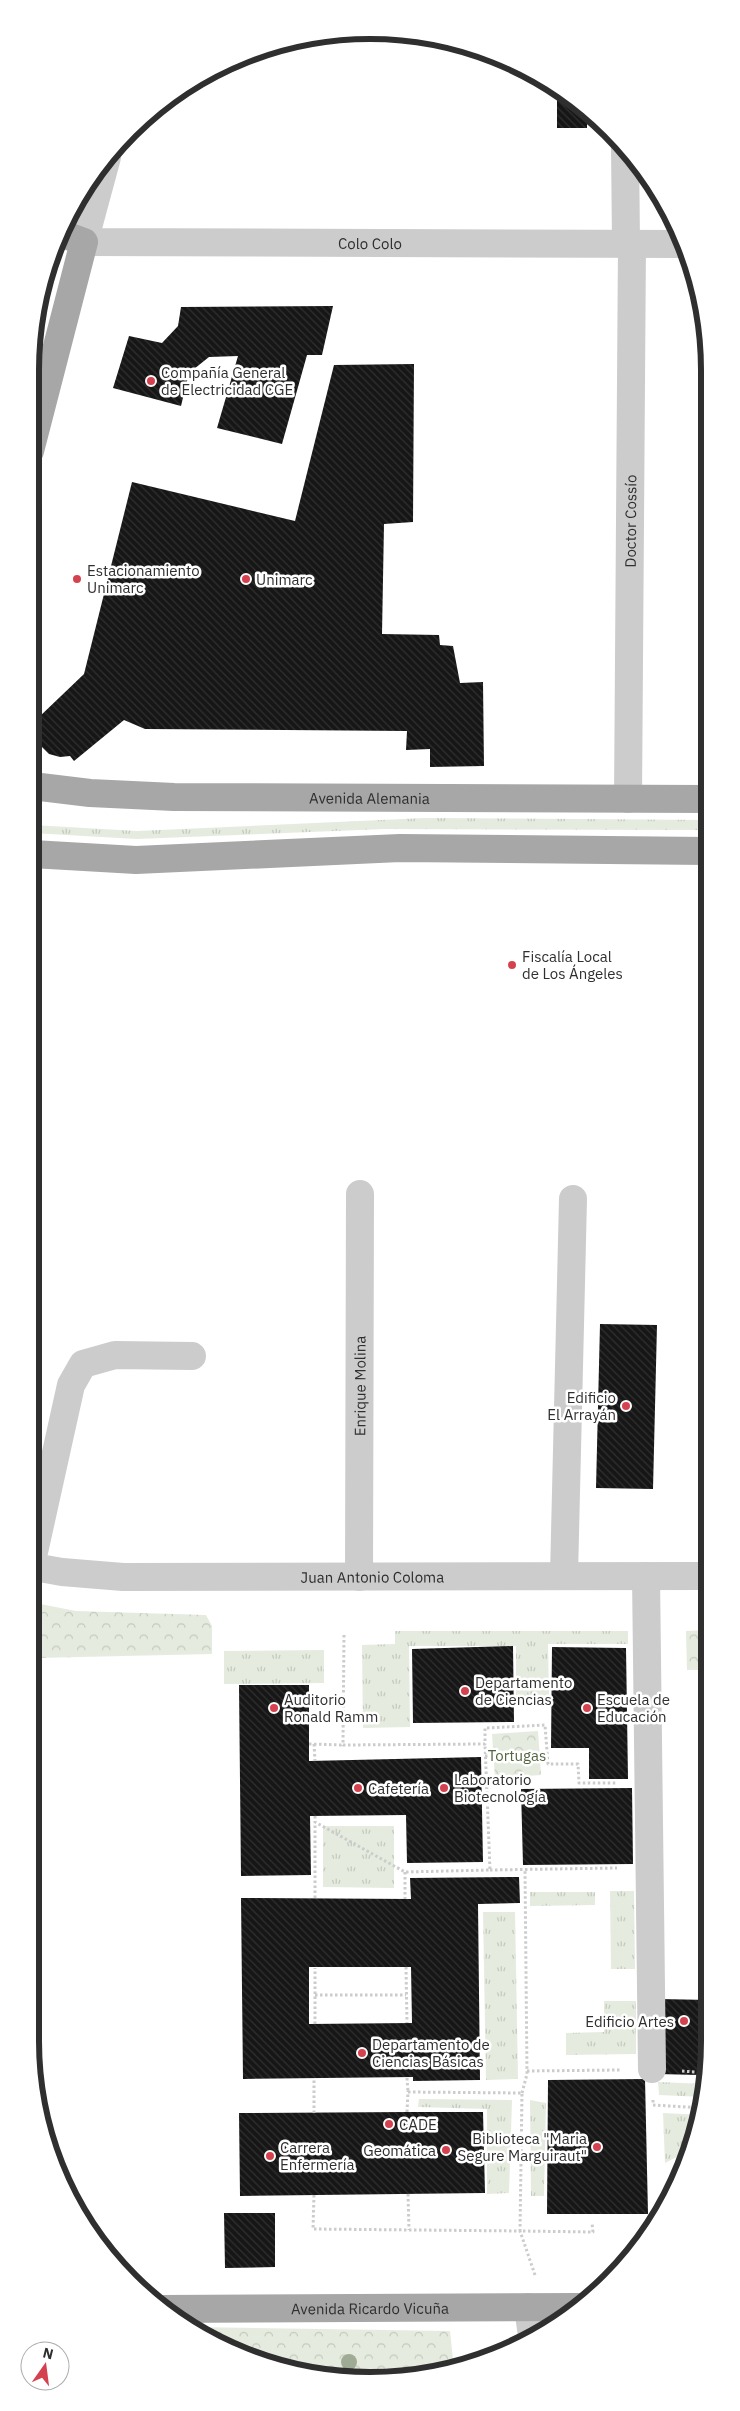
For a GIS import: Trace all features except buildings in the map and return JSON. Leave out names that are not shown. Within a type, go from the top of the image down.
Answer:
[{"type":"main road","points":[[39,405],[72,237]]},
{"type":"main road","name":"Avenida Alemania","points":[[39,787],[90,793],[174,797],[701,799]]},
{"type":"main road","points":[[39,854],[136,860],[400,848],[701,850]]},
{"type":"main road","name":"Avenida Ricardo Vicuña","points":[[175,2309],[568,2307]]},
{"type":"street","name":"Doctor Cossío","points":[[626,160],[629,244],[628,799]]},
{"type":"street","points":[[72,237],[93,189]]},
{"type":"street","name":"Colo Colo","points":[[72,237],[676,244]]},
{"type":"street","name":"Enrique Molina","points":[[359,1577],[360,1194]]},
{"type":"street","points":[[564,1576],[573,1199]]},
{"type":"street","points":[[39,1529],[71,1385],[83,1364],[116,1355],[192,1356]]},
{"type":"street","name":"Juan Antonio Coloma","points":[[39,1568],[62,1572],[123,1577],[701,1576]]},
{"type":"street","points":[[646,1576],[652,2069]]},
{"type":"street","points":[[532,2330],[534,2307]]},
{"type":"path","points":[[342,1745],[344,1635]]},
{"type":"path","points":[[490,1870],[485,1728],[545,1725],[548,1764],[578,1764],[579,1783],[618,1783]]},
{"type":"path","points":[[309,1744],[485,1744]]},
{"type":"path","points":[[314,1744],[315,1761]]},
{"type":"path","points":[[485,1756],[547,1754]]},
{"type":"path","points":[[315,1816],[315,1898]]},
{"type":"path","points":[[315,1822],[404,1872],[618,1868]]},
{"type":"path","points":[[524,1870],[527,2072],[522,2093],[520,2231],[540,2289],[534,2307]]},
{"type":"path","points":[[404,1872],[405,1899]]},
{"type":"path","points":[[406,1967],[406,2023]]},
{"type":"path","points":[[314,2024],[315,1968]]},
{"type":"path","points":[[314,1995],[406,1995]]},
{"type":"path","points":[[527,2072],[652,2069]]},
{"type":"path","points":[[314,2078],[314,2112]]},
{"type":"path","points":[[407,2078],[407,2112]]},
{"type":"path","points":[[408,2092],[522,2093]]},
{"type":"path","points":[[408,2194],[408,2230]]},
{"type":"path","points":[[314,2195],[314,2229],[593,2232],[592,2223]]},
{"type":"green space","points":[[425,818],[701,820],[701,830],[384,829],[137,839],[39,833],[39,825],[137,831]]},
{"type":"green space","points":[[39,1604],[76,1611],[206,1615],[212,1626],[212,1654],[39,1658]]},
{"type":"green space","points":[[701,1630],[701,1670],[687,1670],[686,1631]]},
{"type":"green space","points":[[395,1631],[628,1631],[628,1644],[548,1644],[549,1698],[516,1699],[516,1646],[409,1646],[410,1727],[363,1728],[362,1645],[395,1644]]},
{"type":"green space","points":[[324,1650],[324,1683],[224,1684],[224,1651]]},
{"type":"green space","name":"Tortugas","points":[[538,1731],[541,1775],[495,1778],[492,1734]]},
{"type":"green space","points":[[323,1826],[394,1826],[394,1888],[323,1887]]},
{"type":"green space","points":[[610,1891],[634,1891],[635,1969],[611,1969]]},
{"type":"green space","points":[[530,1892],[595,1892],[595,1905],[530,1906]]},
{"type":"green space","points":[[483,1912],[515,1912],[518,2079],[486,2080]]},
{"type":"green space","points":[[604,2001],[636,2001],[636,2054],[566,2055],[566,2033],[604,2032]]},
{"type":"green space","points":[[658,2082],[698,2084],[696,2097],[659,2095]]},
{"type":"green space","points":[[419,2099],[512,2100],[509,2193],[487,2194],[487,2109],[418,2107]]},
{"type":"green space","points":[[530,2100],[546,2103],[544,2196],[531,2196]]},
{"type":"green space","points":[[663,2113],[693,2115],[681,2155],[665,2163]]},
{"type":"green space","points":[[203,2327],[450,2331],[453,2362],[392,2372],[348,2372],[305,2366],[264,2355]]},
{"type":"place","name":"Compañía General de Electricidad CGE","points":[[151,381]]},
{"type":"place","name":"Estacionamiento Unimarc","points":[[77,579]]},
{"type":"place","name":"Unimarc","points":[[246,579]]},
{"type":"place","name":"Fiscalía Local de Los Ángeles","points":[[512,965]]},
{"type":"place","name":"Edificio El Arrayán","points":[[626,1406]]},
{"type":"place","name":"Departamento de Ciencias","points":[[465,1691]]},
{"type":"place","name":"Auditorio Ronald Ramm","points":[[274,1708]]},
{"type":"place","name":"Escuela de Educación","points":[[587,1708]]},
{"type":"place","name":"Cafetería","points":[[358,1788]]},
{"type":"place","name":"Laboratorio Biotecnología","points":[[444,1788]]},
{"type":"place","name":"Edificio Artes","points":[[684,2021]]},
{"type":"place","name":"Departamento de Ciencias Básicas","points":[[362,2053]]},
{"type":"place","name":"CADE","points":[[389,2124]]},
{"type":"place","name":"Biblioteca \"Maria Segure Marguiraut\"","points":[[597,2147]]},
{"type":"place","name":"Geomática","points":[[446,2150]]},
{"type":"place","name":"Carrera Enfermería","points":[[270,2156]]}]
